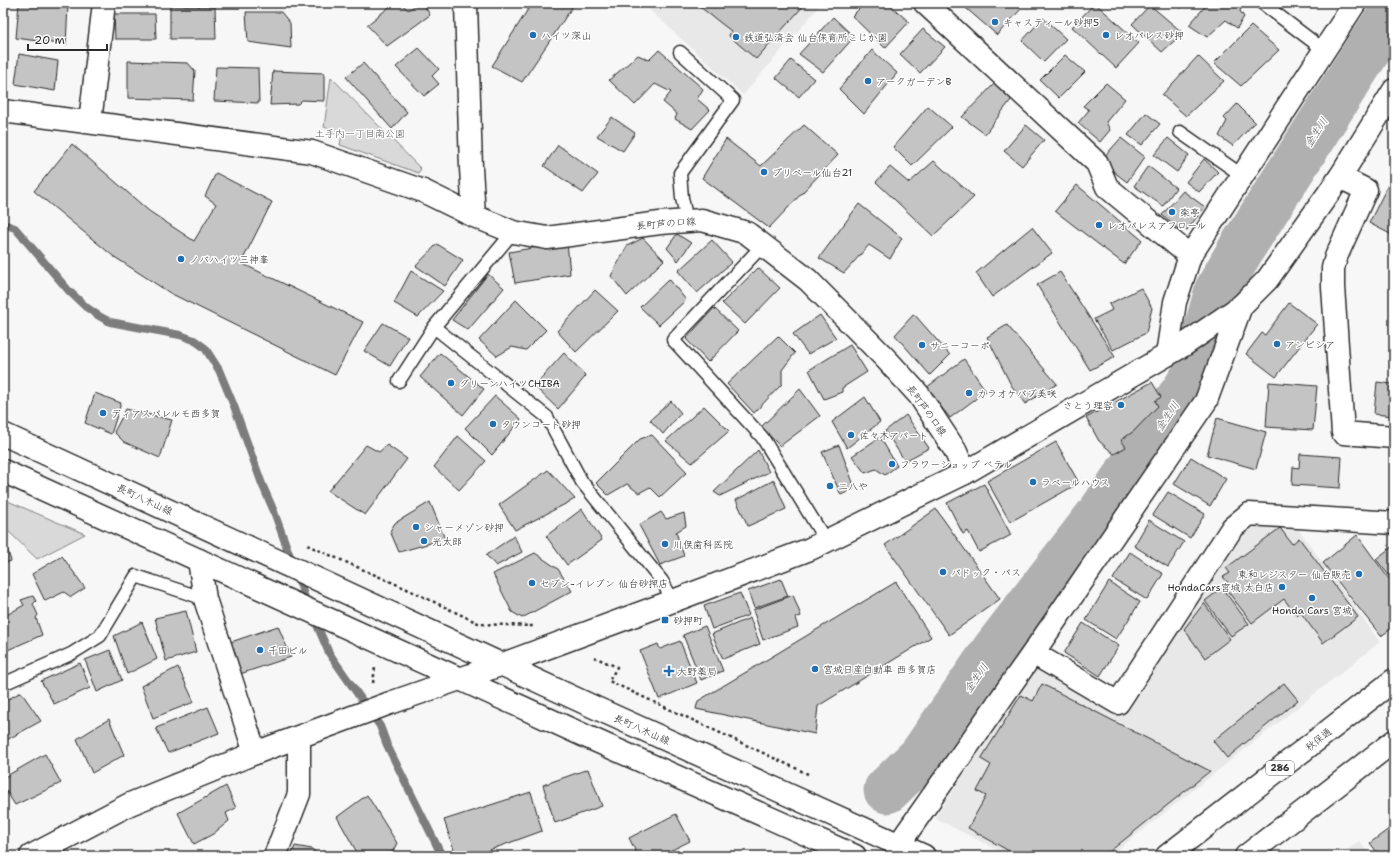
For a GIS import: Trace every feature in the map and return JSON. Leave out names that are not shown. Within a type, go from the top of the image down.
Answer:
[{"type":"main road","points":[[90,122],[104,3]]},
{"type":"main road","points":[[925,3],[1097,162],[1107,187],[1190,256]]},
{"type":"main road","points":[[1176,350],[1175,302],[1190,256],[1355,3]]},
{"type":"main road","points":[[471,8],[471,168],[474,216]]},
{"type":"main road","points":[[31,856],[130,804],[255,753],[390,703],[563,642],[810,548],[965,473],[1176,350],[1241,306],[1267,280],[1340,177],[1394,90]]},
{"type":"main road","name":"長町芦の口線","points":[[3,111],[312,152],[423,191],[474,216],[513,232],[547,238],[660,223],[702,220],[746,233],[808,280],[887,360],[919,395],[955,450],[965,473]]},
{"type":"main road","points":[[1340,177],[1366,190],[1336,257],[1333,268],[1343,433],[1394,437]]},
{"type":"main road","points":[[899,844],[1033,653],[1206,401],[1241,306]]},
{"type":"main road","name":"長町八木山線","points":[[3,434],[362,600],[924,856]]},
{"type":"main road","points":[[3,471],[847,854]]},
{"type":"main road","points":[[1033,653],[1118,703],[1232,528],[1249,514],[1394,523]]},
{"type":"main road","points":[[199,560],[205,598],[255,753]]},
{"type":"main road","name":"秋保通","points":[[1167,856],[1394,680]]},
{"type":"main road","points":[[275,856],[299,794],[299,737]]},
{"type":"main road","points":[[1246,856],[1394,741]]},
{"type":"lane","points":[[1262,3],[1324,50]]},
{"type":"lane","points":[[680,52],[733,100],[680,173],[682,198],[687,221]]},
{"type":"lane","points":[[1180,132],[1243,176]]},
{"type":"lane","points":[[399,381],[434,328],[513,232]]},
{"type":"lane","points":[[762,246],[673,340],[762,437],[826,541]]},
{"type":"lane","points":[[434,328],[547,417],[582,482],[662,581],[673,601]]},
{"type":"lane","points":[[3,684],[71,654],[100,636],[136,576],[205,598]]},
{"type":"path","points":[[339,559],[480,624],[533,626],[563,642],[617,667],[609,681],[812,776]]},
{"type":"shaded area","name":"鉄道弘済会 仙台保育所こじか園","points":[[642,3],[822,3],[743,95]]},
{"type":"shaded area","points":[[1260,524],[1297,527],[1380,642],[1110,856],[1009,856],[935,818],[1036,666],[1122,714],[1237,536]]},
{"type":"shaded area","points":[[1359,841],[1371,856],[1339,856]]},
{"type":"green space","name":"土手内一丁目南公園","points":[[331,77],[421,169],[418,173],[340,145],[342,134],[324,127]]},
{"type":"green space","points":[[3,499],[85,534],[37,559],[3,526]]},
{"type":"building","points":[[19,3],[54,3],[68,5],[66,45],[16,38]]},
{"type":"building","points":[[394,3],[401,3],[408,10],[420,3],[423,3],[430,15],[387,46],[367,25]]},
{"type":"building","name":"ハイツ深山","points":[[532,3],[575,3],[522,82],[492,66]]},
{"type":"building","name":"鉄道弘済会 仙台保育所こじか園","points":[[695,3],[806,3],[756,59],[729,36],[731,31]]},
{"type":"building","points":[[865,3],[888,3],[909,22],[885,48],[852,16]]},
{"type":"building","name":"キャスティール砂押5","points":[[960,3],[1014,3],[1021,9],[997,35]]},
{"type":"building","name":"レオパレス砂押","points":[[1095,3],[1139,43],[1116,68],[1072,27]]},
{"type":"building","points":[[1176,3],[1186,3],[1181,8]]},
{"type":"building","points":[[1208,3],[1243,3],[1240,11],[1244,17],[1237,28],[1226,20],[1207,37],[1189,25]]},
{"type":"building","points":[[1150,5],[1183,33],[1162,52],[1132,24]]},
{"type":"building","points":[[170,6],[215,7],[216,39],[170,39]]},
{"type":"building","points":[[246,12],[281,12],[290,23],[291,48],[248,42]]},
{"type":"building","points":[[114,14],[155,14],[156,39],[115,39]]},
{"type":"building","points":[[833,17],[854,37],[823,72],[799,54]]},
{"type":"building","points":[[1043,18],[1066,39],[1044,62],[1022,41]]},
{"type":"building","points":[[1251,26],[1279,50],[1241,86],[1214,63]]},
{"type":"building","points":[[923,29],[945,47],[920,73],[900,54]]},
{"type":"building","points":[[419,48],[439,69],[432,76],[439,84],[424,96],[396,67]]},
{"type":"building","points":[[659,50],[703,89],[697,99],[710,110],[692,129],[675,119],[677,114],[663,102],[671,92],[655,84],[635,105],[609,80],[638,55],[649,60]]},
{"type":"building","name":"アークガーデンB","points":[[872,50],[897,73],[864,114],[839,89]]},
{"type":"building","points":[[19,54],[58,61],[55,91],[15,84]]},
{"type":"building","points":[[1065,55],[1085,72],[1059,98],[1040,80]]},
{"type":"building","points":[[1198,56],[1224,81],[1186,116],[1162,95]]},
{"type":"building","points":[[791,60],[814,79],[799,97],[776,78]]},
{"type":"building","points":[[128,61],[188,63],[195,71],[193,100],[128,98]]},
{"type":"building","points":[[363,63],[407,112],[392,129],[346,77]]},
{"type":"building","points":[[216,67],[258,68],[259,103],[214,101]]},
{"type":"building","points":[[273,71],[324,73],[324,101],[302,100],[298,104],[270,105]]},
{"type":"building","points":[[996,82],[1014,96],[985,134],[962,117]]},
{"type":"building","points":[[1106,83],[1125,99],[1106,122],[1110,130],[1100,142],[1078,123],[1089,110],[1083,106]]},
{"type":"building","points":[[1237,104],[1255,122],[1233,146],[1219,136],[1227,121],[1224,118]]},
{"type":"building","points":[[928,106],[952,127],[912,166],[893,147]]},
{"type":"building","points":[[1146,113],[1160,124],[1142,145],[1128,135]]},
{"type":"building","points":[[612,117],[635,133],[623,151],[597,136]]},
{"type":"building","name":"プリベール仙台21","points":[[804,125],[838,155],[769,228],[702,178],[726,139],[761,166]]},
{"type":"building","points":[[1026,125],[1044,140],[1022,166],[1004,151]]},
{"type":"building","points":[[1121,138],[1145,157],[1127,182],[1105,165],[1104,157]]},
{"type":"building","points":[[1168,138],[1189,155],[1177,172],[1154,155]]},
{"type":"building","name":"ノバハイツ三神峯","points":[[72,144],[149,211],[194,241],[216,204],[205,196],[216,173],[272,202],[241,263],[363,322],[335,375],[170,293],[113,256],[34,191]]},
{"type":"building","points":[[558,145],[598,174],[583,193],[544,166]]},
{"type":"building","points":[[1204,159],[1218,172],[1199,192],[1186,182]]},
{"type":"building","points":[[934,161],[974,197],[933,236],[876,182],[890,167],[909,183]]},
{"type":"building","points":[[1148,166],[1176,188],[1163,206],[1134,186]]},
{"type":"building","points":[[1390,181],[1394,183],[1394,236],[1369,223]]},
{"type":"building","name":"レオパレスアフロール","points":[[1077,185],[1142,240],[1124,264],[1055,211]]},
{"type":"building","points":[[1183,191],[1205,207],[1187,230],[1178,229],[1162,215]]},
{"type":"building","points":[[859,204],[902,238],[890,259],[869,245],[844,273],[819,258]]},
{"type":"building","points":[[1032,227],[1052,253],[992,297],[976,273]]},
{"type":"building","points":[[677,234],[691,243],[678,261],[667,248]]},
{"type":"building","points":[[643,238],[664,260],[627,296],[611,276],[627,246]]},
{"type":"building","points":[[712,240],[732,262],[697,293],[678,271]]},
{"type":"building","points":[[567,242],[570,274],[515,283],[509,252]]},
{"type":"building","points":[[437,244],[463,260],[445,286],[416,266]]},
{"type":"building","points":[[758,268],[780,288],[745,324],[722,303]]},
{"type":"building","points":[[411,271],[443,291],[418,317],[394,303]]},
{"type":"building","points":[[1060,272],[1115,357],[1090,370],[1037,285]]},
{"type":"building","points":[[488,274],[504,288],[468,330],[452,320]]},
{"type":"building","points":[[669,279],[686,300],[659,325],[640,307]]},
{"type":"building","points":[[1141,288],[1152,308],[1146,333],[1113,350],[1094,319],[1112,310],[1109,304]]},
{"type":"building","points":[[595,290],[618,311],[576,352],[557,331]]},
{"type":"building","points":[[516,300],[546,330],[526,350],[512,347],[497,356],[479,340]]},
{"type":"building","name":"アンビシア","points":[[1289,303],[1317,324],[1276,377],[1246,354],[1262,333],[1265,335]]},
{"type":"building","points":[[714,308],[738,331],[708,362],[686,339]]},
{"type":"building","name":"サニーコーポ","points":[[914,314],[950,355],[930,375],[895,335]]},
{"type":"building","points":[[820,315],[836,338],[808,354],[793,334]]},
{"type":"building","points":[[383,323],[408,337],[390,366],[364,351]]},
{"type":"building","points":[[3,325],[7,327],[3,354]]},
{"type":"building","points":[[1007,325],[1057,384],[1025,404],[1011,385],[987,337]]},
{"type":"building","points":[[778,336],[795,353],[782,370],[782,384],[754,413],[727,384]]},
{"type":"building","points":[[850,345],[867,372],[842,388],[842,392],[824,399],[809,370]]},
{"type":"building","name":"グリーンハイツCHIBA","points":[[440,353],[484,389],[463,415],[420,377]]},
{"type":"building","points":[[564,353],[586,376],[558,409],[534,386]]},
{"type":"building","points":[[964,359],[986,391],[950,418],[926,388]]},
{"type":"building","points":[[1393,375],[1394,416],[1374,414],[1377,382],[1392,384]]},
{"type":"building","points":[[1152,382],[1161,397],[1155,401],[1158,406],[1134,431],[1121,440],[1126,447],[1114,454],[1099,441],[1086,418]]},
{"type":"building","points":[[1269,382],[1317,386],[1313,430],[1266,427]]},
{"type":"building","points":[[800,389],[820,416],[780,446],[761,427]]},
{"type":"building","name":"ディアスパレルモ西多賀","points":[[95,393],[121,403],[111,434],[85,423]]},
{"type":"building","name":"タウンコート砂押","points":[[495,396],[521,419],[492,455],[465,428]]},
{"type":"building","name":"佐々木アパート","points":[[865,397],[880,422],[847,448],[832,422]]},
{"type":"building","points":[[671,401],[681,413],[663,434],[650,420]]},
{"type":"building","points":[[704,406],[729,431],[692,463],[666,441]]},
{"type":"building","points":[[126,409],[172,420],[160,458],[124,442],[114,432]]},
{"type":"building","points":[[906,415],[929,448],[905,461],[885,431]]},
{"type":"building","points":[[1217,418],[1266,432],[1256,469],[1207,455]]},
{"type":"building","points":[[652,435],[687,472],[660,497],[650,487],[639,493],[627,484],[608,495],[596,483],[640,439]]},
{"type":"building","points":[[458,436],[486,461],[459,490],[434,467]]},
{"type":"building","points":[[880,437],[897,466],[885,475],[876,469],[865,473],[852,456]]},
{"type":"building","name":"ラベールハウス","points":[[1056,442],[1079,483],[1010,522],[987,481]]},
{"type":"building","points":[[366,445],[379,452],[387,445],[407,459],[365,515],[328,491]]},
{"type":"building","points":[[839,445],[855,488],[841,495],[822,452]]},
{"type":"building","points":[[758,450],[769,472],[720,496],[714,492]]},
{"type":"building","points":[[1300,454],[1342,457],[1340,488],[1292,485],[1293,467],[1299,468]]},
{"type":"building","points":[[1191,457],[1226,479],[1210,506],[1174,484]]},
{"type":"building","points":[[548,470],[575,499],[515,530],[499,505]]},
{"type":"building","points":[[774,480],[786,509],[748,526],[736,500]]},
{"type":"building","points":[[984,484],[1011,535],[979,552],[968,531],[963,534],[947,503]]},
{"type":"building","points":[[1168,492],[1205,514],[1190,538],[1153,515]]},
{"type":"building","name":"シャーメゾン砂押","points":[[430,502],[445,539],[399,552],[390,531],[395,523]]},
{"type":"building","points":[[582,509],[602,540],[567,565],[546,536]]},
{"type":"building","name":"パドック・パス","points":[[936,509],[1000,599],[949,635],[885,545]]},
{"type":"building","name":"川俣歯科医院","points":[[661,512],[666,519],[684,513],[686,526],[676,532],[684,556],[660,565],[639,525]]},
{"type":"building","points":[[1149,520],[1184,542],[1168,567],[1134,546]]},
{"type":"building","name":"HondaCars宮城 太白店","points":[[1280,528],[1292,544],[1299,538],[1358,617],[1323,643],[1301,613],[1297,616],[1284,599],[1252,623],[1226,589],[1230,585],[1223,577],[1230,573],[1226,568]]},
{"type":"building","points":[[3,535],[11,561],[3,564]]},
{"type":"building","name":"東和レジスター 仙台販売","points":[[1357,535],[1394,586],[1394,627],[1381,636],[1323,563]]},
{"type":"building","points":[[514,536],[522,552],[496,566],[486,555]]},
{"type":"building","points":[[1394,545],[1394,582],[1376,559]]},
{"type":"building","points":[[1130,552],[1163,574],[1147,600],[1113,579]]},
{"type":"building","name":"セブン-イレブン 仙台砂押店","points":[[535,553],[558,569],[572,591],[522,618],[512,612],[493,574]]},
{"type":"building","points":[[62,556],[85,588],[71,597],[64,592],[45,601],[32,574]]},
{"type":"building","points":[[781,579],[788,596],[754,608],[748,591]]},
{"type":"building","name":"宮城日産自動車 西多賀店","points":[[896,582],[931,637],[818,706],[815,734],[696,709],[698,701]]},
{"type":"building","points":[[1109,582],[1140,602],[1116,639],[1086,620]]},
{"type":"building","points":[[1222,588],[1249,624],[1231,636],[1205,601]]},
{"type":"building","points":[[740,593],[749,615],[712,629],[704,606]]},
{"type":"building","points":[[793,595],[801,616],[795,618],[798,627],[763,640],[753,610]]},
{"type":"building","points":[[33,596],[36,601],[33,604],[38,615],[36,618],[42,635],[3,652],[3,617],[24,605],[21,600]]},
{"type":"building","points":[[1204,603],[1230,639],[1205,658],[1184,629]]},
{"type":"building","points":[[186,611],[196,652],[166,661],[155,618]]},
{"type":"building","points":[[750,618],[760,644],[723,659],[712,634]]},
{"type":"building","points":[[142,622],[157,659],[127,674],[114,636]]},
{"type":"building","points":[[1083,623],[1119,646],[1100,676],[1064,653]]},
{"type":"building","name":"千田ビル","points":[[278,626],[291,657],[240,674],[228,643]]},
{"type":"building","points":[[705,626],[723,671],[701,680],[683,635]]},
{"type":"building","points":[[680,641],[697,683],[659,699],[640,651],[658,644],[660,649]]},
{"type":"building","points":[[110,650],[122,680],[97,692],[85,660]]},
{"type":"building","points":[[80,663],[90,688],[54,704],[41,681]]},
{"type":"building","points":[[178,667],[194,702],[153,718],[141,686]]},
{"type":"building","points":[[1284,683],[1298,700],[1227,758],[1213,741]]},
{"type":"building","points":[[1042,684],[1210,771],[1104,856],[1018,856],[968,828],[986,796],[977,791],[991,765],[981,759],[1021,695],[1033,701]]},
{"type":"building","points":[[21,692],[41,721],[3,742],[3,702]]},
{"type":"building","points":[[208,707],[219,733],[168,753],[156,728]]},
{"type":"building","points":[[109,719],[124,755],[92,773],[77,739]]},
{"type":"building","points":[[45,754],[61,783],[15,805],[3,786],[3,778]]},
{"type":"building","points":[[588,769],[602,806],[555,823],[543,785]]},
{"type":"building","points":[[226,786],[236,808],[226,813],[229,821],[213,834],[194,844],[178,813]]},
{"type":"building","points":[[531,792],[542,831],[473,856],[456,856],[444,820]]},
{"type":"building","points":[[367,795],[397,843],[393,851],[383,856],[359,856],[337,817]]},
{"type":"building","points":[[676,814],[690,841],[660,856],[638,856],[629,838]]},
{"type":"building","points":[[1394,825],[1394,856],[1380,856],[1370,843]]},
{"type":"building","points":[[295,846],[312,849],[320,856],[291,856]]},
{"type":"waterway","name":"金生川","points":[[887,790],[921,757],[995,650],[1100,514],[1194,377],[1218,290],[1241,249],[1394,11]]},
{"type":"waterway","points":[[3,224],[15,228],[69,291],[86,307],[99,316],[110,322],[180,335],[194,340],[205,348],[219,370],[234,406],[308,606]]},
{"type":"waterway","points":[[313,616],[329,653],[380,726],[387,745],[442,856]]},
{"type":"place","name":"キャスティール砂押5","points":[[995,22]]},
{"type":"place","name":"ハイツ深山","points":[[533,35]]},
{"type":"place","name":"レオパレス砂押","points":[[1106,35]]},
{"type":"place","name":"鉄道弘済会 仙台保育所こじか園","points":[[736,37]]},
{"type":"place","name":"アークガーデンB","points":[[868,81]]},
{"type":"place","name":"プリベール仙台21","points":[[764,172]]},
{"type":"place","name":"楽亭","points":[[1172,212]]},
{"type":"place","name":"レオパレスアフロール","points":[[1099,225]]},
{"type":"place","name":"ノバハイツ三神峯","points":[[181,259]]},
{"type":"place","name":"アンビシア","points":[[1277,344]]},
{"type":"place","name":"サニーコーポ","points":[[922,345]]},
{"type":"place","name":"グリーンハイツCHIBA","points":[[451,383]]},
{"type":"place","name":"カラオケパブ美咲","points":[[969,393]]},
{"type":"place","name":"さとう理容","points":[[1121,405]]},
{"type":"place","name":"ディアスパレルモ西多賀","points":[[103,413]]},
{"type":"place","name":"タウンコート砂押","points":[[493,424]]},
{"type":"place","name":"佐々木アパート","points":[[851,435]]},
{"type":"place","name":"フラワーショップ べテル","points":[[892,464]]},
{"type":"place","name":"ラベールハウス","points":[[1033,482]]},
{"type":"place","name":"二八や","points":[[830,486]]},
{"type":"place","name":"シャーメゾン砂押","points":[[416,527]]},
{"type":"place","name":"光太郎","points":[[424,541]]},
{"type":"place","name":"川俣歯科医院","points":[[665,544]]},
{"type":"place","name":"パドック・パス","points":[[943,572]]},
{"type":"place","name":"東和レジスター 仙台販売","points":[[1359,574]]},
{"type":"place","name":"セブン-イレブン 仙台砂押店","points":[[532,583]]},
{"type":"place","name":"HondaCars宮城 太白店","points":[[1282,587]]},
{"type":"place","name":"Honda Cars 宮城","points":[[1312,598]]},
{"type":"place","name":"砂押町","points":[[665,620]]},
{"type":"place","name":"千田ビル","points":[[260,650]]},
{"type":"place","name":"宮城日産自動車 西多賀店","points":[[815,669]]},
{"type":"place","name":"大野薬局","points":[[669,671]]}]
